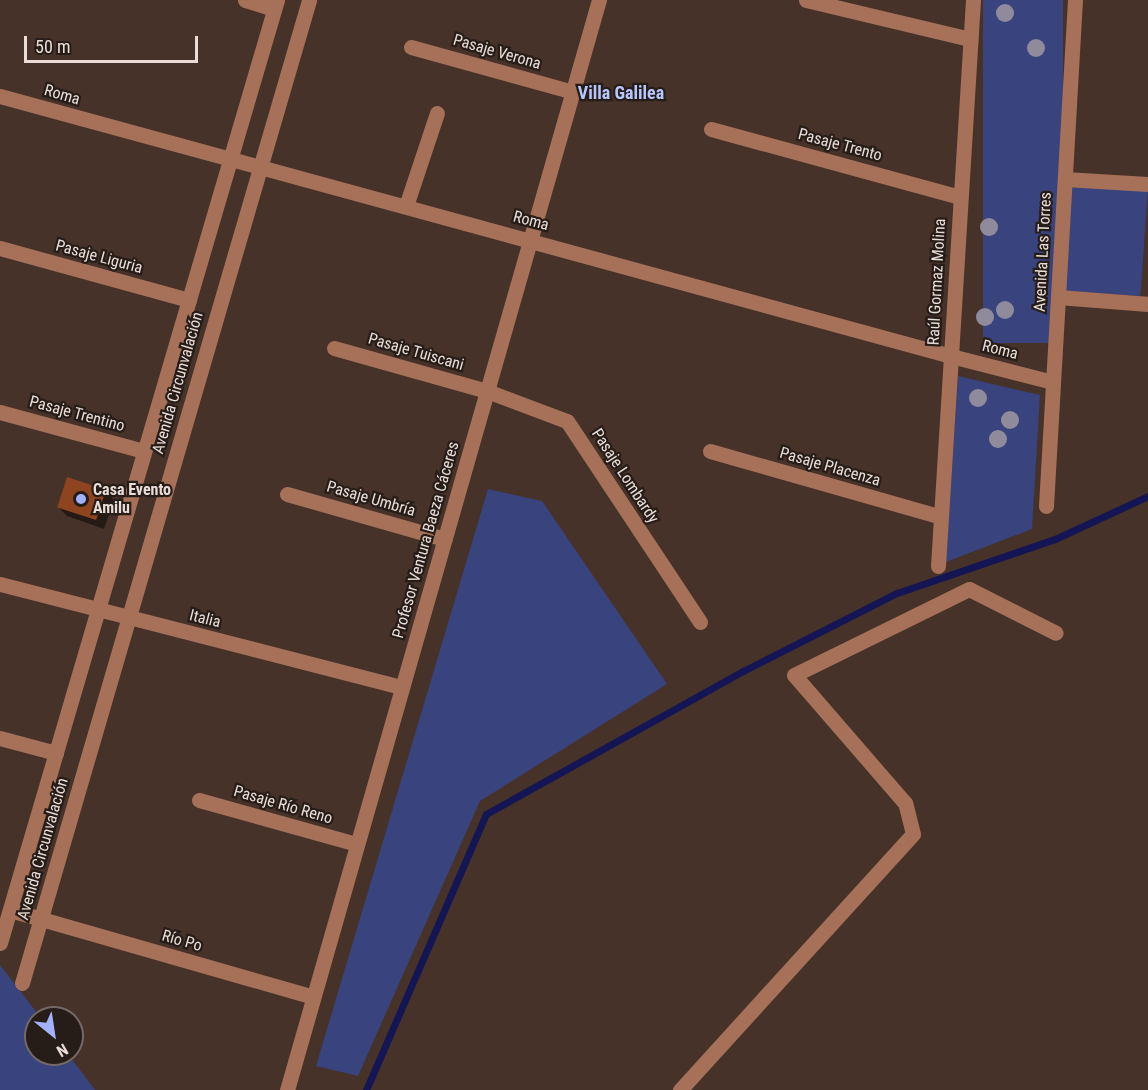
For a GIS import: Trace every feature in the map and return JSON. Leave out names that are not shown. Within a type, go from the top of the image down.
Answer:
[{"type":"street","points":[[245,0],[276,4]]},
{"type":"street","name":"Avenida Circunvalación","points":[[22,983],[309,0]]},
{"type":"street","name":"Profesor Ventura Baeza Cáceres","points":[[287,1090],[599,0]]},
{"type":"street","points":[[806,0],[970,39]]},
{"type":"street","name":"Raúl Gormaz Molina","points":[[938,566],[973,0]]},
{"type":"street","name":"Avenida Las Torres","points":[[1046,506],[1075,0]]},
{"type":"street","name":"Avenida Circunvalación","points":[[0,944],[276,4]]},
{"type":"street","name":"Pasaje Verona","points":[[411,47],[573,92]]},
{"type":"street","name":"Roma","points":[[0,96],[1053,382]]},
{"type":"street","points":[[406,206],[437,113]]},
{"type":"street","name":"Pasaje Trento","points":[[711,129],[960,197]]},
{"type":"street","points":[[1065,179],[1148,184]]},
{"type":"street","name":"Pasaje Liguria","points":[[0,248],[189,300]]},
{"type":"street","points":[[1058,297],[1148,304]]},
{"type":"street","name":"Pasaje Tuiscani","points":[[334,348],[487,391]]},
{"type":"street","name":"Pasaje Lombardy","points":[[487,391],[567,421],[700,622]]},
{"type":"street","name":"Pasaje Trentino","points":[[0,411],[144,451]]},
{"type":"street","name":"Pasaje Placenza","points":[[710,451],[941,517]]},
{"type":"street","name":"Pasaje Umbría","points":[[287,494],[445,539]]},
{"type":"street","name":"Italia","points":[[0,584],[402,687]]},
{"type":"street","points":[[680,1090],[913,834],[905,803],[794,675],[969,589],[1056,633]]},
{"type":"street","points":[[0,738],[56,753]]},
{"type":"street","name":"Pasaje Río Reno","points":[[199,800],[357,844]]},
{"type":"street","name":"Río Po","points":[[10,910],[313,997]]},
{"type":"shaded area","points":[[983,0],[1063,0],[1063,343],[983,343]]},
{"type":"shaded area","points":[[1071,185],[1148,190],[1140,296],[1064,291]]},
{"type":"shaded area","points":[[958,376],[1040,395],[1032,529],[946,562]]},
{"type":"shaded area","points":[[488,489],[542,501],[667,684],[480,801],[358,1076],[316,1066]]},
{"type":"shaded area","points":[[0,965],[32,1006],[24,1006],[24,1066],[77,1066],[95,1090],[0,1090]]},
{"type":"building","name":"Casa Evento Amilu","points":[[67,477],[106,490],[96,520],[57,507]]},
{"type":"waterway","points":[[366,1090],[486,814],[743,671],[897,593],[1055,539],[1148,496]]},
{"type":"place","name":"Casa Evento Amilu","points":[[81,499]]},
{"type":"district","name":"Villa Galilea","points":[[621,93]]}]
